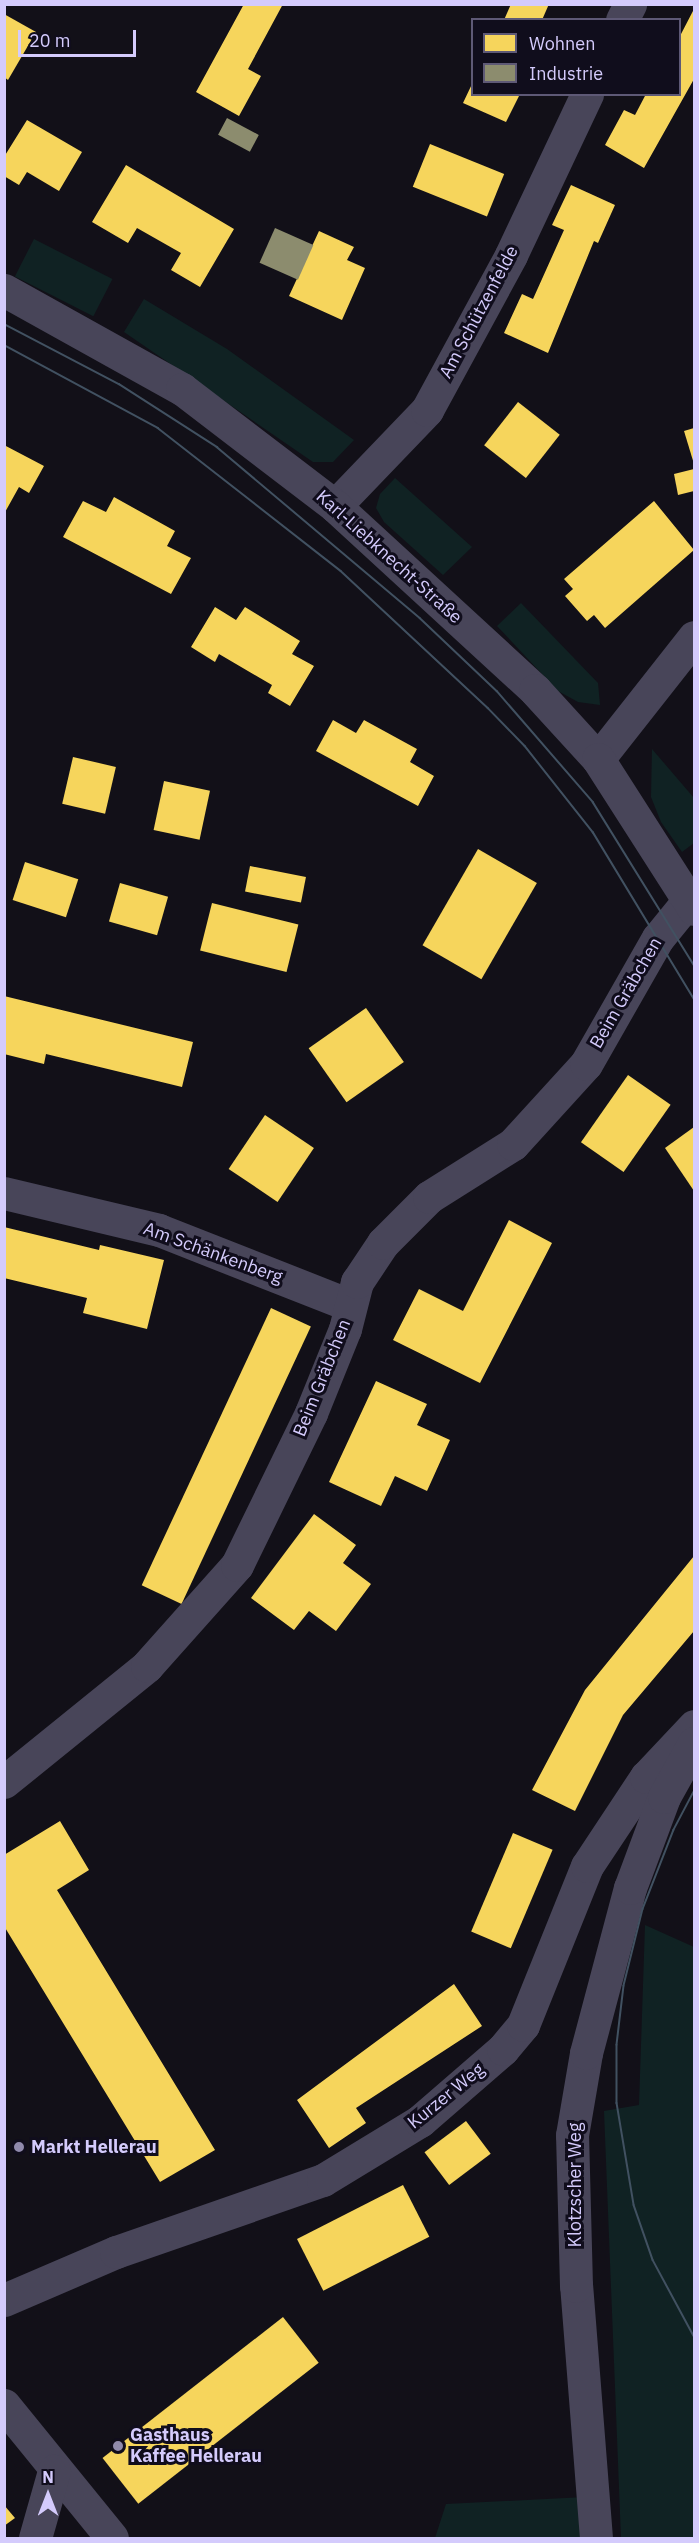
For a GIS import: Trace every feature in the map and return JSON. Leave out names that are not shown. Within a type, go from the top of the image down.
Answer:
[{"type":"street","points":[[623,18],[630,4]]},
{"type":"street","name":"Am Schützenfelde","points":[[335,506],[426,410],[511,255],[586,96]]},
{"type":"street","name":"Karl-Liebknecht-Straße","points":[[4,290],[182,389],[335,506],[535,690],[597,759],[692,904]]},
{"type":"street","points":[[597,759],[694,638]]},
{"type":"street","name":"Beim Gräbchen","points":[[4,1782],[46,1751],[147,1666],[237,1565],[311,1413],[345,1329],[349,1305],[357,1282],[383,1242],[429,1197],[513,1144],[585,1064],[658,938],[692,904]]},
{"type":"street","name":"Am Schänkenberg","points":[[4,1193],[159,1230],[349,1305]]},
{"type":"street","name":"Kurzer Weg","points":[[4,2300],[116,2252],[323,2180],[420,2121],[503,2049],[523,2025],[587,1866],[646,1777],[694,1726]]},
{"type":"street","name":"Klotzscher Weg","points":[[596,2538],[576,2286],[572,2135],[585,2053],[630,1888],[664,1797],[694,1743]]},
{"type":"street","points":[[4,2405],[54,2470],[112,2538]]},
{"type":"street","points":[[35,2538],[54,2470]]},
{"type":"shaded area","points":[[34,239],[112,279],[93,316],[15,276]]},
{"type":"shaded area","points":[[144,299],[227,349],[354,440],[333,462],[313,462],[124,332]]},
{"type":"shaded area","points":[[395,478],[472,547],[443,575],[384,522],[376,508],[380,494]]},
{"type":"shaded area","points":[[521,603],[598,683],[600,705],[578,702],[558,691],[497,626]]},
{"type":"shaded area","points":[[652,749],[694,798],[694,843],[682,852],[661,822],[651,797]]},
{"type":"shaded area","points":[[645,1925],[694,1947],[694,2538],[621,2538],[604,2111],[639,2105]]},
{"type":"shaded area","points":[[585,2497],[587,2538],[435,2538],[446,2504]]},
{"type":"building: Wohnen","points":[[244,4],[283,4],[248,69],[261,76],[239,116],[196,92]]},
{"type":"building: Wohnen","points":[[511,4],[549,4],[543,18],[505,18]]},
{"type":"building: Wohnen","points":[[694,9],[694,79],[644,168],[605,145],[624,110],[635,115],[645,96],[681,96],[681,34]]},
{"type":"building: Wohnen","points":[[4,14],[36,32],[8,80],[4,77]]},
{"type":"building: Wohnen","points":[[471,86],[471,96],[519,96],[506,122],[463,103]]},
{"type":"building: Wohnen","points":[[27,120],[82,152],[59,191],[27,172],[19,185],[4,176],[4,157]]},
{"type":"building: Wohnen","points":[[430,144],[504,174],[487,217],[413,187]]},
{"type":"building: Wohnen","points":[[126,165],[234,229],[200,287],[171,270],[181,253],[137,228],[128,243],[92,222]]},
{"type":"building: Wohnen","points":[[571,185],[615,205],[598,243],[594,241],[548,353],[504,333],[522,294],[533,299],[564,230],[552,225]]},
{"type":"building: Wohnen","points":[[319,231],[354,247],[347,260],[365,268],[342,320],[289,296]]},
{"type":"building: Wohnen","points":[[518,402],[560,435],[526,478],[484,445]]},
{"type":"building: Wohnen","points":[[694,428],[694,464],[684,431]]},
{"type":"building: Wohnen","points":[[4,445],[44,466],[29,493],[19,487],[4,514]]},
{"type":"building: Wohnen","points":[[694,469],[694,491],[678,495],[674,474]]},
{"type":"building: Wohnen","points":[[114,497],[175,531],[167,546],[191,558],[171,594],[63,537],[83,501],[106,512]]},
{"type":"building: Wohnen","points":[[654,501],[694,550],[605,628],[594,615],[587,621],[565,596],[573,589],[564,579]]},
{"type":"building: Wohnen","points":[[215,607],[236,620],[245,607],[300,641],[292,654],[314,666],[290,706],[268,693],[272,685],[219,654],[215,662],[191,647]]},
{"type":"building: Wohnen","points":[[333,720],[356,733],[364,720],[417,749],[410,762],[434,776],[418,806],[316,751]]},
{"type":"building: Wohnen","points":[[73,757],[116,767],[105,814],[62,804]]},
{"type":"building: Wohnen","points":[[164,781],[210,791],[200,840],[154,830]]},
{"type":"building: Wohnen","points":[[478,849],[537,883],[481,979],[422,945]]},
{"type":"building: Wohnen","points":[[25,862],[78,879],[66,917],[13,900]]},
{"type":"building: Wohnen","points":[[250,866],[306,877],[301,902],[245,892]]},
{"type":"building: Wohnen","points":[[120,883],[168,897],[157,935],[109,921]]},
{"type":"building: Wohnen","points":[[212,903],[298,925],[287,972],[200,951]]},
{"type":"building: Wohnen","points":[[4,996],[193,1042],[182,1087],[46,1054],[44,1064],[4,1054]]},
{"type":"building: Wohnen","points":[[366,1008],[404,1062],[347,1102],[309,1048]]},
{"type":"building: Wohnen","points":[[628,1075],[671,1105],[624,1172],[581,1142]]},
{"type":"building: Wohnen","points":[[265,1115],[314,1148],[278,1202],[229,1169]]},
{"type":"building: Wohnen","points":[[694,1127],[694,1191],[665,1148]]},
{"type":"building: Wohnen","points":[[509,1220],[552,1243],[480,1383],[393,1340],[419,1289],[463,1311]]},
{"type":"building: Wohnen","points":[[4,1227],[99,1250],[100,1245],[164,1260],[147,1329],[83,1313],[87,1298],[4,1278]]},
{"type":"building: Wohnen","points":[[271,1308],[311,1327],[182,1604],[142,1585]]},
{"type":"building: Wohnen","points":[[376,1381],[427,1404],[417,1425],[450,1440],[427,1491],[395,1476],[381,1506],[329,1482]]},
{"type":"building: Wohnen","points":[[314,1514],[356,1545],[343,1563],[371,1584],[336,1631],[309,1611],[294,1630],[251,1598]]},
{"type":"building: Wohnen","points":[[694,1556],[694,1631],[623,1715],[575,1811],[532,1790],[585,1690]]},
{"type":"building: Wohnen","points":[[60,1821],[89,1870],[57,1890],[215,2150],[160,2182],[4,1926],[4,1855]]},
{"type":"building: Wohnen","points":[[513,1833],[553,1850],[511,1948],[471,1931]]},
{"type":"building: Wohnen","points":[[454,1984],[482,2026],[356,2108],[366,2123],[329,2148],[297,2100]]},
{"type":"building: Wohnen","points":[[466,2121],[491,2154],[449,2185],[424,2152]]},
{"type":"building: Wohnen","points":[[403,2185],[429,2237],[323,2291],[297,2239]]},
{"type":"building: Wohnen","points":[[283,2317],[319,2363],[138,2504],[103,2458]]},
{"type":"building: Wohnen","points":[[4,2505],[15,2518],[4,2526]]},
{"type":"building: Industrie","points":[[227,118],[259,135],[250,152],[218,135]]},
{"type":"building: Industrie","points":[[275,228],[313,245],[298,280],[260,263]]},
{"type":"tram line","points":[[4,324],[119,384],[217,447],[420,618],[497,691],[593,802],[694,965]]},
{"type":"tram line","points":[[4,345],[158,428],[341,571],[488,708],[525,746],[593,832],[694,999]]},
{"type":"tram line","points":[[694,1792],[674,1830],[643,1909],[624,1986],[617,2045],[617,2103],[634,2205],[653,2260],[694,2336]]},
{"type":"place","name":"Markt Hellerau","points":[[19,2147]]},
{"type":"place","name":"Gasthaus Kaffee Hellerau","points":[[118,2446]]}]
